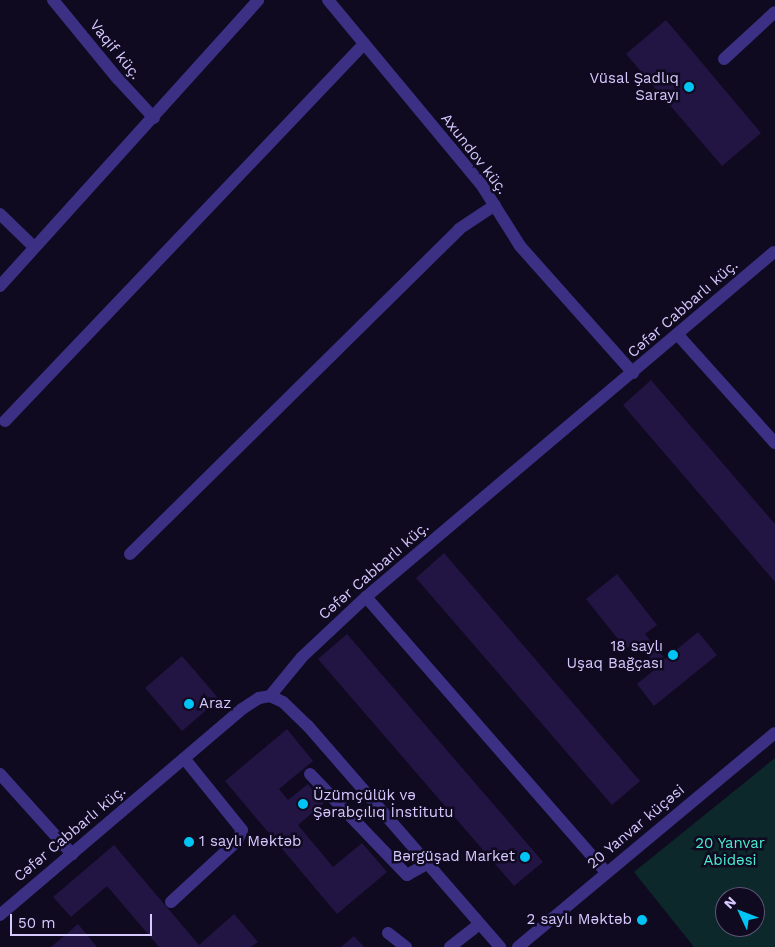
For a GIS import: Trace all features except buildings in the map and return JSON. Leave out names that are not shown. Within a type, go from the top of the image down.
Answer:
[{"type":"street","name":"Vaqif küç.","points":[[53,0],[118,79],[154,118]]},
{"type":"street","points":[[0,286],[154,118],[258,0]]},
{"type":"street","name":"Axundov küç.","points":[[328,0],[481,184],[520,246],[633,374]]},
{"type":"street","points":[[724,59],[775,12]]},
{"type":"street","points":[[5,421],[364,44]]},
{"type":"street","points":[[130,554],[459,230],[495,205]]},
{"type":"street","points":[[0,214],[34,247]]},
{"type":"street","name":"Cəfər Cabbarlı küç.","points":[[0,915],[242,709],[259,698],[270,696],[302,657],[366,597],[633,374],[774,252]]},
{"type":"street","points":[[678,335],[775,443]]},
{"type":"street","points":[[366,597],[606,872]]},
{"type":"street","points":[[270,696],[283,702],[308,726],[499,947]]},
{"type":"street","name":"20 Yanvar küçəsi","points":[[518,947],[775,733]]},
{"type":"street","points":[[171,902],[237,841],[242,830],[184,758]]},
{"type":"street","points":[[0,774],[72,854]]},
{"type":"street","points":[[310,774],[407,875],[427,864]]},
{"type":"street","points":[[450,947],[479,924]]},
{"type":"street","points":[[388,933],[406,947]]},
{"type":"green space","name":"20 Yanvar Abidəsi","points":[[775,758],[775,947],[694,947],[634,872]]},
{"type":"place","name":"Vüsal Şadlıq Sarayı","points":[[689,87]]},
{"type":"place","name":"18 saylı Uşaq Bağçası","points":[[673,655]]},
{"type":"place","name":"Araz","points":[[189,704]]},
{"type":"place","name":"Üzümçülük və Şərabçılıq İnstitutu","points":[[303,804]]},
{"type":"place","name":"1 saylı Məktəb","points":[[189,842]]},
{"type":"place","name":"Bərgüşad Market","points":[[525,857]]},
{"type":"place","name":"2 saylı Məktəb","points":[[642,920]]}]
